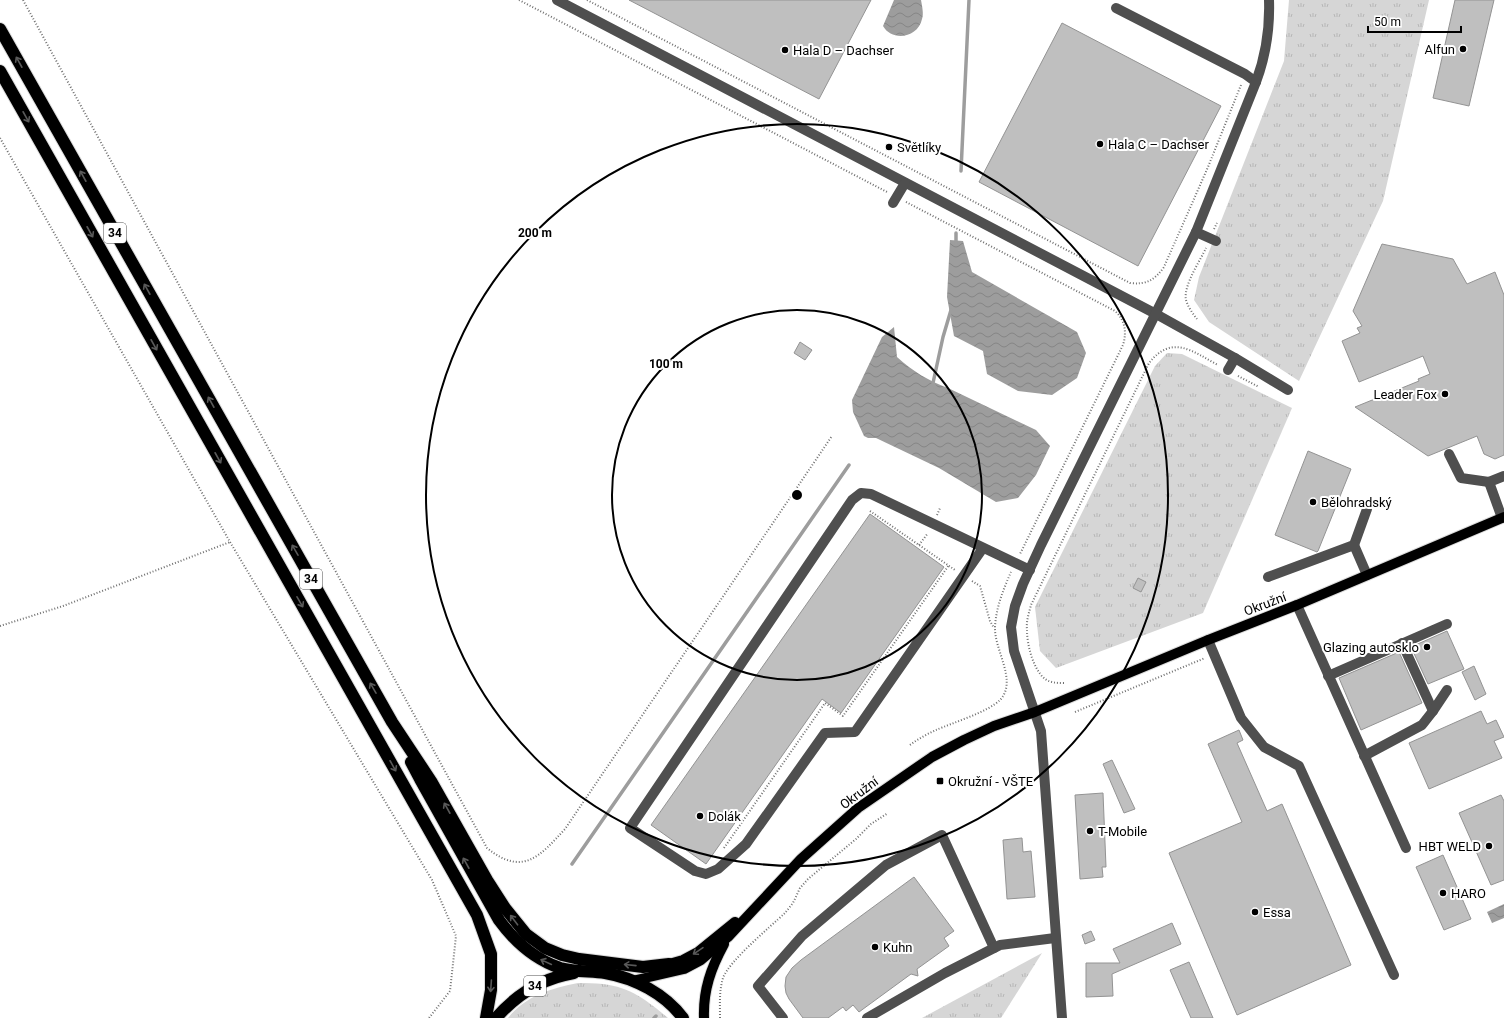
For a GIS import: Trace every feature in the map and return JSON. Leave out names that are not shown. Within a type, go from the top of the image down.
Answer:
[{"type":"highway","name":"34","points":[[0,29],[392,722]]},
{"type":"highway","name":"34","points":[[0,71],[477,915],[491,954],[491,990],[486,1018]]},
{"type":"highway","points":[[392,722],[431,781],[505,908],[526,934],[545,948],[562,955],[579,959],[643,967],[669,964]]},
{"type":"highway","points":[[392,722],[420,779],[505,929],[521,946],[542,960],[559,967],[584,972]]},
{"type":"highway","name":"34","points":[[496,1018],[522,993],[541,982],[562,975],[584,972],[605,973],[647,987],[664,998],[682,1018]]},
{"type":"main road","name":"Okružní","points":[[632,981],[684,969],[701,960],[728,937],[801,859],[858,808],[932,758],[964,740],[994,726],[1035,712],[1208,640],[1297,606],[1503,517]]},
{"type":"main road","points":[[669,964],[683,960],[698,952],[761,900]]},
{"type":"main road","name":"Okružní","points":[[704,1018],[704,997],[708,979],[713,963],[728,937]]},
{"type":"street","points":[[557,0],[1156,314],[1235,358],[1288,390]]},
{"type":"street","points":[[1062,1018],[1041,732],[1014,651],[1012,627],[1015,606],[1030,570],[1196,232],[1264,60],[1268,37],[1269,0]]},
{"type":"street","points":[[1116,8],[1245,74],[1256,82]]},
{"type":"street","points":[[895,200],[905,183]]},
{"type":"street","points":[[1196,232],[1213,240]]},
{"type":"street","points":[[1228,370],[1235,358]]},
{"type":"street","points":[[1449,454],[1461,478],[1489,482],[1504,476]]},
{"type":"street","points":[[1489,482],[1503,517]]},
{"type":"street","points":[[983,548],[855,732],[825,732],[746,844],[718,869],[706,874],[695,871],[630,828],[852,500],[861,494],[871,494],[1030,570]]},
{"type":"street","points":[[1367,509],[1354,545],[1367,575]]},
{"type":"street","points":[[1268,577],[1354,545]]},
{"type":"street","points":[[1297,606],[1406,848]]},
{"type":"street","points":[[1328,676],[1447,624]]},
{"type":"street","points":[[1208,640],[1241,718],[1264,747],[1299,766],[1394,975]]},
{"type":"street","points":[[1402,643],[1433,711]]},
{"type":"street","points":[[1364,756],[1422,725],[1447,690]]},
{"type":"street","points":[[782,1018],[758,986],[802,936],[886,865],[942,835],[994,948]]},
{"type":"street","points":[[867,1018],[945,973],[1000,945],[1055,938]]},
{"type":"path","points":[[23,0],[488,848],[499,857],[516,863],[529,860],[542,852],[565,828],[832,436]]},
{"type":"path","points":[[519,0],[895,200],[1115,311],[1119,315],[1125,327],[1123,345],[1016,563],[1000,599],[995,629],[996,641],[1006,676],[1007,684],[1004,693],[1000,700],[992,706],[935,730],[910,744]]},
{"type":"path","points":[[587,0],[1124,280],[1139,284],[1155,278],[1164,267],[1208,167],[1245,74]]},
{"type":"path","points":[[0,138],[230,542],[432,880],[456,936],[450,991],[429,1018]]},
{"type":"path","points":[[1197,319],[1190,310],[1186,300],[1186,292],[1188,284],[1213,240],[1217,223]]},
{"type":"path","points":[[1064,683],[1055,683],[1046,680],[1040,674],[1035,665],[1028,643],[1027,630],[1031,605],[1149,363],[1156,354],[1164,349],[1182,347],[1259,387]]},
{"type":"path","points":[[870,511],[980,586],[990,621],[995,629]]},
{"type":"path","points":[[0,626],[63,606],[230,542]]},
{"type":"path","points":[[723,849],[825,703],[843,716],[949,565]]},
{"type":"path","points":[[1075,712],[1215,654]]},
{"type":"path","points":[[720,1018],[720,995],[724,978],[730,966],[785,913],[793,903],[800,888],[808,879],[856,839],[871,824],[888,813]]},
{"type":"green space","points":[[1289,0],[1429,0],[1383,201],[1299,381],[1209,322],[1194,300],[1199,277],[1284,61]]},
{"type":"green space","points":[[1167,353],[1182,354],[1292,408],[1203,613],[1056,668],[1040,651],[1035,607],[1155,366]]},
{"type":"green space","points":[[1042,953],[1001,1018],[922,1018]]},
{"type":"green space","points":[[578,983],[603,984],[622,988],[646,1001],[668,1018],[508,1018],[522,1004],[540,994],[558,987]]},
{"type":"water","points":[[894,0],[921,0],[923,17],[920,25],[910,34],[898,36],[887,31],[883,26]]},
{"type":"water","points":[[950,240],[963,241],[972,272],[1077,332],[1086,353],[1077,378],[1052,395],[1018,391],[987,374],[983,351],[954,336],[947,297]]},
{"type":"water","points":[[894,327],[897,357],[909,367],[934,382],[1036,430],[1050,446],[1036,475],[1018,498],[996,502],[939,468],[876,438],[868,438],[864,436],[853,412],[852,400],[882,337]]},
{"type":"water","points":[[1504,904],[1504,918],[1492,923],[1487,912]]},
{"type":"building","name":"Hala D – Dachser","points":[[629,0],[871,0],[819,99]]},
{"type":"building","name":"Alfun","points":[[1455,0],[1494,0],[1469,106],[1433,98]]},
{"type":"building","name":"Hala C – Dachser","points":[[1062,23],[1221,106],[1138,266],[979,182]]},
{"type":"building","points":[[1382,244],[1453,259],[1467,284],[1495,272],[1504,295],[1504,455],[1495,459],[1484,454],[1477,436],[1428,456],[1355,407],[1419,381],[1418,379],[1430,374],[1423,356],[1359,382],[1342,341],[1360,333],[1357,328],[1362,326],[1353,311]]},
{"type":"building","points":[[800,342],[812,350],[805,360],[794,353]]},
{"type":"building","name":"Bělohradský","points":[[1308,451],[1351,469],[1317,552],[1275,535]]},
{"type":"building","points":[[870,514],[944,567],[841,713],[822,699],[706,864],[651,825]]},
{"type":"building","points":[[1138,578],[1146,582],[1141,592],[1133,588]]},
{"type":"building","points":[[1447,631],[1464,669],[1428,684],[1411,647]]},
{"type":"building","points":[[1399,652],[1422,703],[1361,730],[1339,678]]},
{"type":"building","points":[[1474,666],[1486,694],[1475,700],[1462,672]]},
{"type":"building","points":[[1481,711],[1487,724],[1496,720],[1504,737],[1494,741],[1502,758],[1429,789],[1409,743]]},
{"type":"building","name":"Essa","points":[[1239,730],[1243,740],[1237,743],[1267,811],[1282,804],[1351,965],[1237,1015],[1169,853],[1242,822],[1208,744]]},
{"type":"building","points":[[1112,760],[1135,809],[1124,813],[1103,764]]},
{"type":"building","name":"T-Mobile","points":[[1103,793],[1106,867],[1102,867],[1103,877],[1080,879],[1075,795]]},
{"type":"building","name":"HBT WELD","points":[[1501,795],[1504,801],[1504,880],[1491,885],[1459,813]]},
{"type":"building","points":[[1022,838],[1023,852],[1031,851],[1035,897],[1007,899],[1003,840]]},
{"type":"building","name":"HARO","points":[[1443,855],[1471,919],[1444,930],[1416,867]]},
{"type":"building","name":"Kuhn","points":[[914,877],[954,931],[944,938],[949,946],[917,969],[918,976],[911,974],[859,1012],[853,1005],[846,1011],[843,1007],[828,1018],[803,1018],[786,993],[786,977],[792,968]]},
{"type":"building","points":[[1172,923],[1181,944],[1112,974],[1113,996],[1086,997],[1086,963],[1120,963],[1113,949]]},
{"type":"building","points":[[1091,931],[1095,940],[1085,944],[1082,935]]},
{"type":"building","points":[[1189,962],[1213,1018],[1191,1018],[1170,970]]},
{"type":"waterway","points":[[961,171],[969,0]]},
{"type":"waterway","points":[[956,233],[956,244]]},
{"type":"waterway","points":[[935,387],[933,383],[943,337],[951,310]]},
{"type":"waterway","points":[[572,864],[849,465]]},
{"type":"place","name":"Alfun","points":[[1463,49]]},
{"type":"place","name":"Hala D – Dachser","points":[[785,50]]},
{"type":"place","name":"Hala C – Dachser","points":[[1100,144]]},
{"type":"place","name":"Světlíky","points":[[889,147]]},
{"type":"place","name":"Leader Fox","points":[[1445,394]]},
{"type":"place","name":"Bělohradský","points":[[1313,502]]},
{"type":"place","name":"Glazing autosklo","points":[[1427,647]]},
{"type":"place","name":"Okružní - VŠTE","points":[[940,781]]},
{"type":"place","name":"Dolák","points":[[700,816]]},
{"type":"place","name":"T-Mobile","points":[[1090,831]]},
{"type":"place","name":"HBT WELD","points":[[1489,846]]},
{"type":"place","name":"HARO","points":[[1443,893]]},
{"type":"place","name":"Essa","points":[[1255,912]]},
{"type":"place","name":"Kuhn","points":[[875,947]]}]
